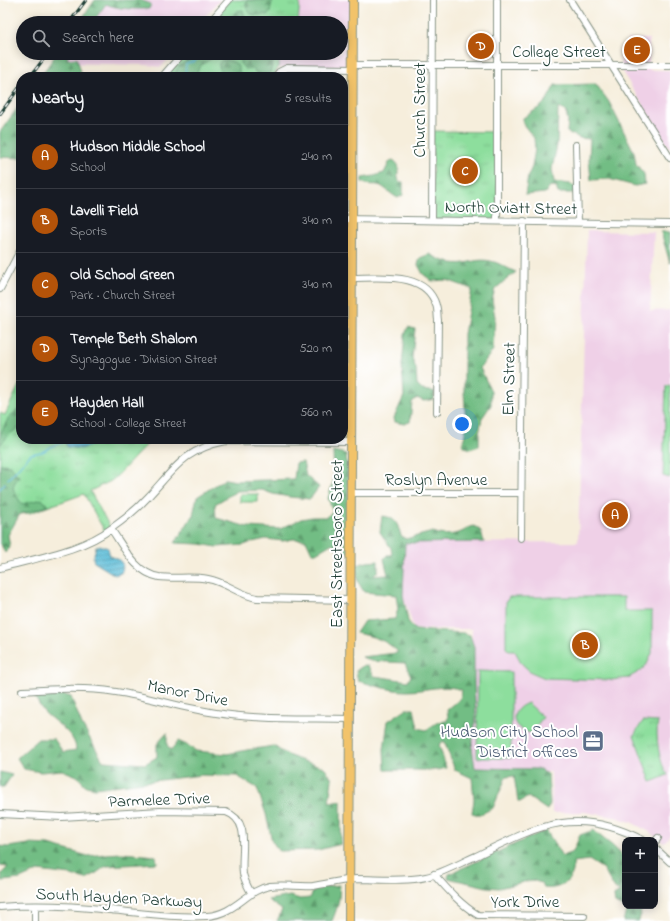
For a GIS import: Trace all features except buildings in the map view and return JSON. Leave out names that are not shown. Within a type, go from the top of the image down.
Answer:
[{"type":"main road","name":"East Streetsboro Street","points":[[349,921],[353,0]]},
{"type":"street","points":[[215,16],[229,0]]},
{"type":"street","name":"Church Street","points":[[432,220],[433,0]]},
{"type":"street","points":[[497,220],[498,0]]},
{"type":"street","points":[[570,0],[670,158]]},
{"type":"street","points":[[166,72],[177,60]]},
{"type":"street","name":"College Street","points":[[279,72],[283,69],[433,65],[670,65]]},
{"type":"street","points":[[576,145],[578,222]]},
{"type":"street","name":"North Oviatt Street","points":[[348,219],[497,220],[670,224]]},
{"type":"street","name":"Elm Street","points":[[521,538],[524,221]]},
{"type":"street","points":[[0,289],[16,259]]},
{"type":"street","points":[[352,278],[407,279],[421,285],[434,299],[438,320],[437,412]]},
{"type":"street","points":[[0,568],[67,549],[88,541],[111,529],[134,510],[176,465],[200,448],[213,444]]},
{"type":"street","name":"Roslyn Avenue","points":[[351,493],[521,493]]},
{"type":"street","points":[[111,529],[134,562],[151,575],[160,577],[210,580],[242,594],[257,598],[350,600]]},
{"type":"street","name":"Manor Drive","points":[[22,691],[61,689],[99,690],[140,696],[173,705],[218,714],[271,718],[350,719]]},
{"type":"street","name":"Parmelee Drive","points":[[0,814],[62,817],[160,811],[226,812],[235,816],[243,829],[243,872],[246,883],[252,894]]},
{"type":"street","name":"South Hayden Parkway","points":[[0,907],[70,906],[152,914],[208,916],[219,914],[231,909],[252,894],[263,888],[271,886],[312,886],[349,880],[411,878],[434,874],[531,830],[554,824],[569,822],[592,822],[613,827],[636,837]]},
{"type":"street","points":[[658,851],[670,862]]},
{"type":"street","name":"York Drive","points":[[434,874],[454,896],[471,911],[478,915],[584,916]]},
{"type":"street","points":[[35,906],[35,921]]},
{"type":"shaded area","points":[[140,0],[220,0],[205,16],[97,16],[106,4],[123,9],[149,9],[151,4]]},
{"type":"shaded area","points":[[300,0],[352,0],[351,67],[279,68],[279,60],[348,60],[348,16],[299,16]]},
{"type":"shaded area","points":[[628,39],[649,39],[649,70],[670,70],[670,149],[621,70],[621,56]]},
{"type":"shaded area","points":[[64,60],[168,60],[161,67],[147,65],[62,63]]},
{"type":"shaded area","points":[[587,231],[654,232],[650,311],[670,310],[670,835],[664,843],[648,831],[631,822],[615,817],[584,812],[552,813],[551,772],[472,771],[472,629],[414,629],[403,595],[405,543],[578,542]]},
{"type":"green space","points":[[95,0],[140,0],[151,4],[149,9],[138,9],[122,8],[106,4],[97,16],[84,16]]},
{"type":"green space","points":[[229,0],[300,0],[299,16],[215,16]]},
{"type":"green space","points":[[247,0],[273,0],[270,13],[267,15],[251,14],[246,8]]},
{"type":"green space","points":[[243,10],[244,16],[233,16],[237,11]]},
{"type":"green space","points":[[52,60],[78,60],[81,72],[44,72]]},
{"type":"green space","points":[[177,60],[279,60],[279,66],[276,72],[166,72]]},
{"type":"green space","points":[[188,60],[210,60],[201,65],[197,72],[176,72],[178,67]]},
{"type":"green space","points":[[222,60],[233,62],[236,64],[239,72],[220,72],[219,63]]},
{"type":"green space","points":[[241,60],[274,60],[270,72],[255,72],[253,68],[245,69],[240,63]]},
{"type":"green space","points":[[596,84],[609,102],[634,152],[636,164],[644,174],[645,184],[635,186],[609,179],[591,180],[589,159],[590,139],[580,138],[567,132],[568,120],[565,111],[558,108],[557,145],[552,169],[554,182],[570,184],[576,187],[576,193],[558,193],[556,187],[550,186],[545,193],[525,195],[535,149],[534,138],[523,124],[523,118],[540,107],[547,100],[555,85]]},
{"type":"green space","points":[[16,110],[16,158],[0,157],[0,132]]},
{"type":"green space","points":[[433,131],[497,132],[497,220],[432,220]]},
{"type":"green space","points":[[393,160],[399,168],[398,179],[400,182],[403,182],[403,195],[398,198],[380,186],[362,182],[362,178],[384,173],[390,161]]},
{"type":"green space","points":[[661,232],[670,232],[670,263]]},
{"type":"green space","points":[[430,254],[438,259],[451,263],[487,260],[500,264],[516,272],[495,289],[492,300],[495,317],[493,350],[480,368],[491,391],[491,405],[482,418],[479,434],[479,446],[470,449],[463,446],[466,426],[464,391],[464,334],[472,289],[447,280],[432,281],[423,274],[418,265],[420,258]]},
{"type":"green space","points":[[408,327],[415,329],[412,358],[416,369],[417,385],[422,390],[435,392],[434,399],[424,401],[417,398],[412,402],[410,422],[404,424],[395,422],[394,418],[404,396],[402,365],[405,335]]},
{"type":"green space","points":[[670,385],[670,478],[663,476],[666,386]]},
{"type":"green space","points":[[16,392],[16,444],[147,444],[111,481],[90,491],[111,529],[105,532],[84,494],[30,513],[20,514],[0,504],[0,413],[5,415]]},
{"type":"green space","points":[[16,411],[16,430],[0,445],[0,435],[9,417]]},
{"type":"green space","points":[[333,451],[346,454],[348,480],[349,552],[341,555],[333,543],[316,553],[312,553],[306,540],[293,539],[283,541],[266,539],[244,545],[217,547],[200,544],[175,543],[193,515],[197,497],[225,479],[236,481],[294,479],[296,463],[303,462],[306,476],[319,487],[310,499],[273,494],[262,490],[237,491],[215,504],[216,518],[248,527],[280,529],[301,519],[326,517],[333,512],[328,498],[334,479]]},
{"type":"green space","points":[[1,464],[10,465],[19,477],[13,487],[22,504],[42,499],[48,506],[20,514],[8,535],[10,548],[5,553],[0,542]]},
{"type":"green space","points":[[240,494],[258,494],[258,502],[240,502]]},
{"type":"green space","points":[[382,516],[390,518],[396,522],[401,536],[406,539],[433,532],[442,535],[456,534],[474,526],[481,531],[484,542],[405,543],[403,595],[408,621],[415,630],[463,633],[470,635],[474,647],[476,717],[472,747],[475,768],[540,769],[548,775],[550,804],[547,810],[528,797],[520,802],[518,801],[514,776],[506,777],[493,808],[479,815],[472,813],[474,800],[472,778],[455,770],[444,741],[439,744],[446,768],[438,770],[385,770],[384,749],[388,721],[406,709],[414,709],[418,728],[426,730],[438,722],[447,721],[447,710],[460,699],[462,690],[442,687],[414,691],[401,691],[382,688],[358,681],[356,671],[364,665],[368,666],[374,676],[408,681],[411,676],[405,663],[371,661],[362,657],[398,652],[389,644],[379,639],[356,633],[364,621],[395,619],[398,609],[396,595],[364,592],[358,582],[356,565],[367,562],[378,561],[378,571],[373,576],[388,575],[384,559],[387,555],[392,555],[391,548],[380,532]]},
{"type":"green space","points":[[509,597],[624,597],[624,611],[652,611],[652,653],[647,664],[642,670],[628,678],[611,680],[545,678],[531,672],[522,664],[515,651],[509,651],[506,648],[506,602]]},
{"type":"green space","points":[[478,671],[511,672],[511,758],[477,758]]},
{"type":"green space","points":[[59,693],[71,697],[82,725],[103,761],[145,764],[157,757],[157,744],[167,733],[167,745],[171,750],[178,741],[196,751],[227,754],[274,746],[292,757],[324,767],[332,779],[329,803],[341,801],[341,844],[318,850],[279,851],[272,841],[266,814],[257,788],[237,776],[201,775],[95,788],[86,786],[77,776],[62,770],[41,772],[24,769],[17,758],[38,739],[54,739],[63,752],[76,750],[75,744],[69,734],[44,712],[35,698]]},
{"type":"green space","points":[[528,703],[543,717],[531,733],[519,728],[514,719],[517,710]]},
{"type":"green space","points":[[643,721],[658,722],[658,749],[662,764],[668,775],[651,782],[634,735]]},
{"type":"green space","points":[[0,772],[12,775],[4,787],[0,787]]},
{"type":"green space","points":[[546,830],[562,856],[573,852],[580,835],[594,830],[622,856],[622,906],[615,903],[614,896],[620,892],[613,886],[603,869],[589,860],[573,862],[573,871],[568,881],[561,886],[553,888],[545,888],[541,883],[532,880],[499,888],[487,887],[448,878],[449,874]]},
{"type":"green space","points":[[29,844],[49,845],[88,856],[122,853],[156,856],[157,863],[106,866],[86,879],[71,875],[38,871],[20,879],[2,881],[1,874],[8,867],[0,866],[0,846],[8,847]]},
{"type":"green space","points":[[339,885],[338,903],[332,921],[277,921],[282,910],[268,900],[290,896],[300,899],[310,898],[315,888]]},
{"type":"green space","points":[[627,909],[641,909],[639,921],[623,921]]},
{"type":"water","points":[[66,444],[96,444],[81,449],[67,447]]},
{"type":"water","points":[[100,545],[108,548],[110,556],[121,562],[123,567],[121,573],[115,575],[94,562],[93,558],[96,547]]},
{"type":"waterway","points":[[185,72],[186,64],[196,60]]},
{"type":"waterway","points":[[8,479],[31,454],[42,452],[58,444]]},
{"type":"waterway","points":[[0,489],[5,483]]},
{"type":"railway","points":[[74,16],[86,0]]},
{"type":"railway","points":[[34,72],[43,60]]},
{"type":"railway","points":[[0,114],[16,92]]},
{"type":"place","name":"Temple Beth Shalom","points":[[481,46]]},
{"type":"place","name":"Hayden Hall","points":[[637,50]]},
{"type":"place","name":"Old School Green","points":[[465,171]]},
{"type":"place","name":"Hudson Middle School","points":[[615,515]]},
{"type":"place","name":"Lavelli Field","points":[[585,645]]},
{"type":"place","name":"Hudson City School District offices","points":[[593,741]]}]
